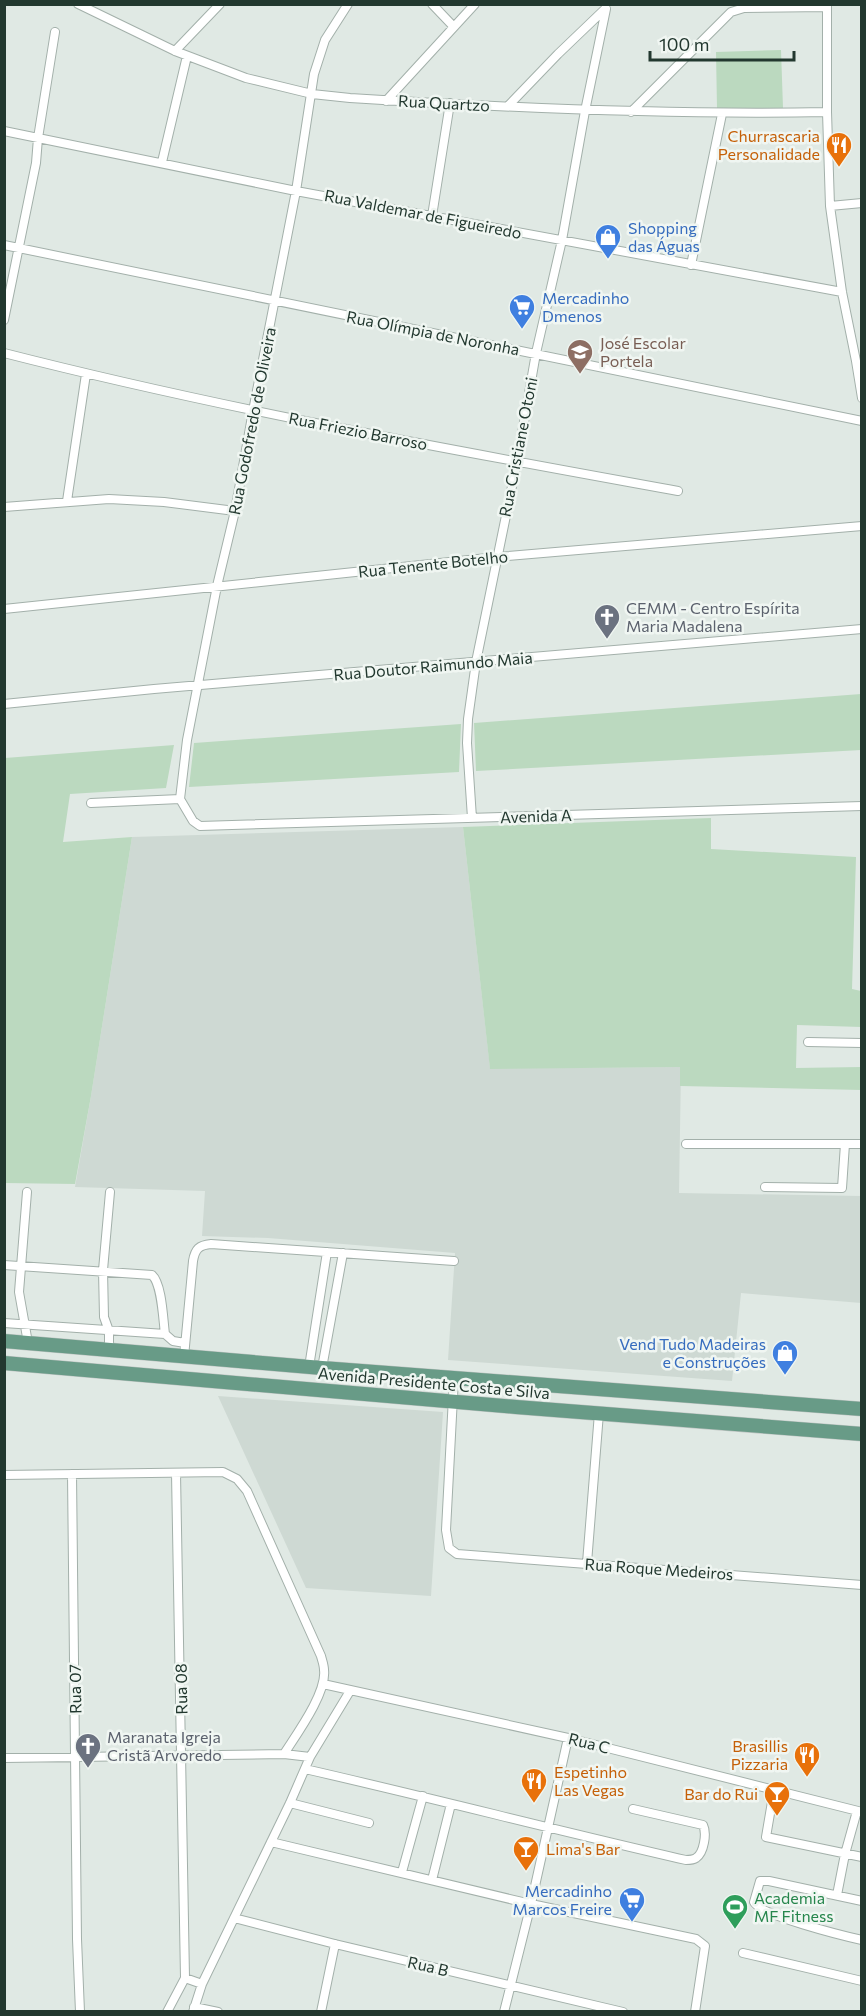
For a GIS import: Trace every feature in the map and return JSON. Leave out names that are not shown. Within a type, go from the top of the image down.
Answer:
[{"type":"main road","name":"Avenida Presidente Costa e Silva","points":[[4,1341],[113,1351],[185,1350],[315,1368],[861,1409]]},
{"type":"main road","points":[[83,1370],[88,1368],[92,1360],[87,1349]]},
{"type":"main road","points":[[113,1351],[114,1370],[118,1372]]},
{"type":"main road","name":"Avenida Presidente Costa e Silva","points":[[4,1363],[861,1434]]},
{"type":"main road","points":[[713,1422],[714,1398]]},
{"type":"street","points":[[174,51],[220,4]]},
{"type":"street","name":"Rua Godofredo de Oliveira","points":[[180,799],[187,740],[217,586],[235,511],[296,191],[314,74],[325,40],[348,4]]},
{"type":"street","points":[[432,4],[453,26]]},
{"type":"street","points":[[386,101],[475,4]]},
{"type":"street","points":[[725,4],[731,12]]},
{"type":"street","name":"Rua Quartzo","points":[[84,6],[174,51],[246,78],[312,94],[386,101],[585,111],[722,114],[827,112]]},
{"type":"street","points":[[631,112],[731,12],[743,6],[827,6],[830,206],[842,292],[859,361],[861,398]]},
{"type":"street","points":[[508,106],[607,7]]},
{"type":"street","name":"Rua Cristiane Otoni","points":[[472,818],[467,731],[476,662],[518,462],[536,353],[562,240],[585,111],[607,7]]},
{"type":"street","points":[[4,320],[32,182],[55,32]]},
{"type":"street","points":[[162,162],[187,56]]},
{"type":"street","points":[[432,216],[450,103]]},
{"type":"street","points":[[691,264],[722,114]]},
{"type":"street","name":"Rua Valdemar de Figueiredo","points":[[4,131],[296,191],[842,292]]},
{"type":"street","points":[[830,206],[861,203]]},
{"type":"street","name":"Rua Olímpia de Noronha","points":[[4,245],[861,421]]},
{"type":"street","name":"Rua Friezio Barroso","points":[[4,353],[86,374],[253,411],[678,491]]},
{"type":"street","points":[[67,501],[86,374]]},
{"type":"street","points":[[4,507],[67,501],[137,500],[235,511]]},
{"type":"street","name":"Rua Tenente Botelho","points":[[4,609],[497,557],[861,526]]},
{"type":"street","name":"Rua Doutor Raimundo Maia","points":[[4,704],[861,629]]},
{"type":"street","points":[[91,803],[180,799]]},
{"type":"street","name":"Avenida A","points":[[180,799],[194,820],[201,826],[861,806]]},
{"type":"street","points":[[808,1042],[861,1042]]},
{"type":"street","points":[[686,1144],[861,1144]]},
{"type":"street","points":[[765,1187],[842,1188],[845,1144]]},
{"type":"street","points":[[27,1192],[19,1292],[28,1343]]},
{"type":"street","points":[[110,1192],[103,1270],[104,1317],[113,1351]]},
{"type":"street","points":[[185,1350],[193,1260],[195,1251],[202,1245],[454,1261]]},
{"type":"street","points":[[315,1368],[327,1252]]},
{"type":"street","points":[[315,1368],[343,1253]]},
{"type":"street","points":[[4,1265],[103,1270],[155,1277],[165,1334]]},
{"type":"street","points":[[4,1323],[165,1334],[185,1350]]},
{"type":"street","points":[[453,1400],[454,1378]]},
{"type":"street","name":"Rua Roque Medeiros","points":[[453,1400],[446,1530],[449,1548],[458,1554],[861,1584]]},
{"type":"street","points":[[587,1563],[599,1413]]},
{"type":"street","points":[[4,1475],[223,1472],[237,1479],[248,1491],[321,1656],[325,1671],[323,1684],[308,1717],[284,1754]]},
{"type":"street","name":"Rua 08","points":[[176,1473],[185,1978]]},
{"type":"street","name":"Rua 07","points":[[72,1474],[77,1939],[80,2012]]},
{"type":"street","name":"Rua C","points":[[323,1684],[568,1738],[859,1812]]},
{"type":"street","points":[[218,2012],[193,2009],[202,1984],[290,1803],[310,1756],[350,1691]]},
{"type":"street","points":[[504,2012],[568,1738]]},
{"type":"street","points":[[4,1758],[284,1754],[310,1756]]},
{"type":"street","points":[[305,1769],[686,1860],[695,1859],[700,1853],[706,1832],[703,1826],[633,1809]]},
{"type":"street","points":[[774,1790],[766,1837],[861,1857]]},
{"type":"street","points":[[402,1872],[423,1796]]},
{"type":"street","points":[[290,1803],[369,1823]]},
{"type":"street","points":[[432,1880],[451,1804]]},
{"type":"street","points":[[837,1895],[845,1854],[859,1812]]},
{"type":"street","points":[[271,1842],[531,1904],[696,1939],[705,1946],[695,2012]]},
{"type":"street","points":[[861,1901],[760,1881],[754,1902],[757,1907],[784,1916],[796,1923],[861,1940]]},
{"type":"street","name":"Rua B","points":[[234,1918],[623,2012]]},
{"type":"street","points":[[321,2012],[335,1944]]},
{"type":"street","points":[[742,1953],[861,1981]]},
{"type":"street","points":[[167,2012],[185,1978],[202,1984]]},
{"type":"shaded area","points":[[463,827],[490,1068],[681,1067],[679,1193],[861,1196],[861,1303],[741,1293],[732,1381],[448,1360],[455,1253],[268,1238],[202,1236],[205,1191],[75,1187],[132,837]]},
{"type":"shaded area","points":[[218,1396],[443,1412],[431,1596],[306,1588]]},
{"type":"green space","points":[[781,50],[783,108],[717,108],[716,52]]},
{"type":"green space","points":[[861,694],[861,750],[476,771],[474,723]]},
{"type":"green space","points":[[461,724],[459,772],[189,787],[194,743]]},
{"type":"green space","points":[[174,745],[166,788],[70,794],[63,842],[132,837],[91,1096],[75,1184],[5,1183],[5,758]]},
{"type":"green space","points":[[711,818],[711,849],[856,857],[852,989],[861,991],[861,1027],[797,1025],[796,1068],[861,1067],[861,1090],[680,1086],[680,1067],[490,1069],[463,827]]},
{"type":"place","name":"Churrascaria Personalidade","points":[[839,168]]},
{"type":"place","name":"Shopping das Águas","points":[[608,260]]},
{"type":"place","name":"Mercadinho Dmenos","points":[[522,330]]},
{"type":"place","name":"José Escolar Portela","points":[[580,375]]},
{"type":"place","name":"CEMM - Centro Espírita Maria Madalena","points":[[607,640]]},
{"type":"place","name":"Vend Tudo Madeiras e Construções","points":[[785,1376]]},
{"type":"place","name":"Maranata Igreja Cristã Arvoredo","points":[[88,1769]]},
{"type":"place","name":"Brasillis Pizzaria","points":[[807,1778]]},
{"type":"place","name":"Espetinho Las Vegas","points":[[534,1804]]},
{"type":"place","name":"Bar do Rui","points":[[777,1817]]},
{"type":"place","name":"Lima's Bar","points":[[526,1872]]},
{"type":"place","name":"Mercadinho Marcos Freire","points":[[632,1923]]},
{"type":"place","name":"Academia MF Fitness","points":[[735,1930]]}]
